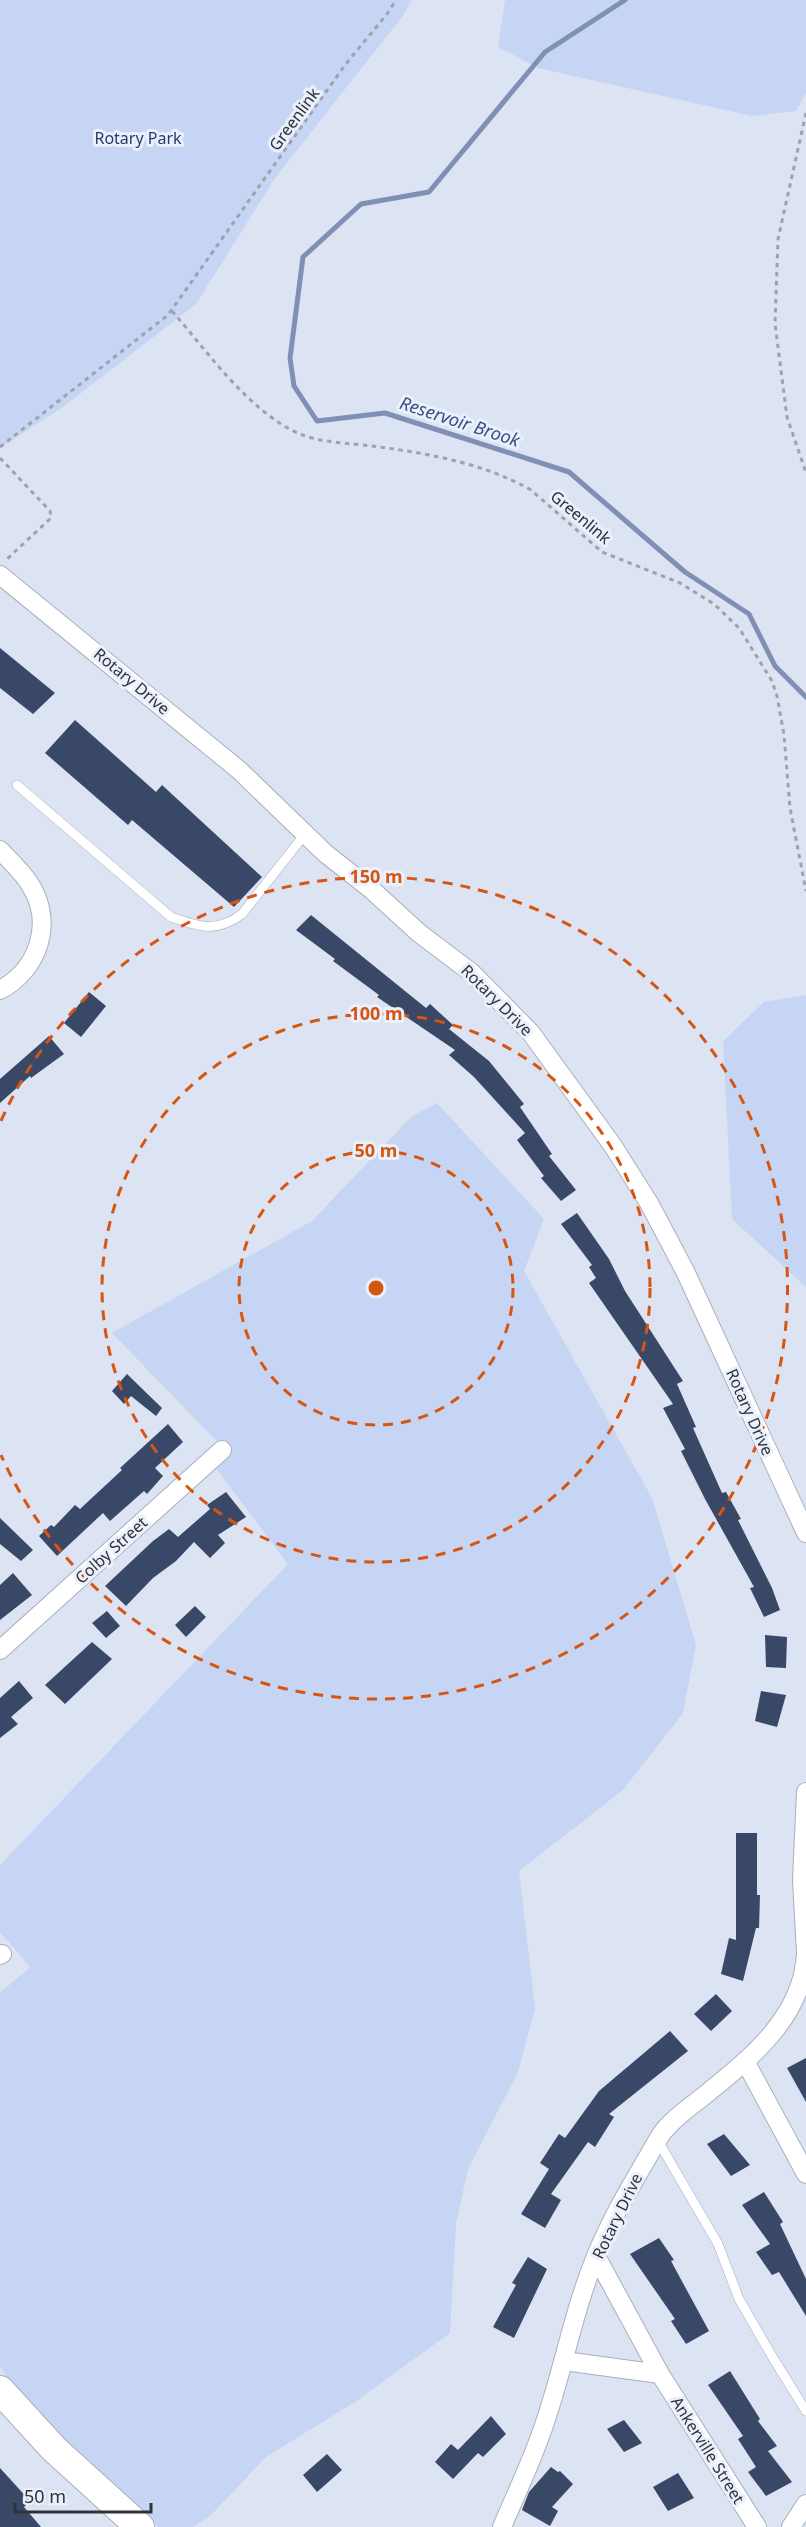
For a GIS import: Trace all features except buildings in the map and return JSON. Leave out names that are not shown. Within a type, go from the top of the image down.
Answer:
[{"type":"main road","points":[[3,2401],[140,2527]]},
{"type":"street","name":"Rotary Drive","points":[[0,575],[233,765],[305,834],[418,933],[485,984],[531,1033],[613,1146],[670,1242],[806,1533]]},
{"type":"street","points":[[0,850],[32,887],[40,908],[42,924],[38,946],[29,965],[15,980],[0,990]]},
{"type":"street","name":"Colby Street","points":[[0,1650],[222,1450]]},
{"type":"street","name":"Rotary Drive","points":[[502,2527],[535,2453],[564,2361],[579,2300],[624,2195],[661,2134],[745,2061],[769,2036],[794,2002],[802,1983],[806,1953],[802,1880],[806,1792]]},
{"type":"street","points":[[745,2061],[806,2174]]},
{"type":"street","name":"Ankerville Street","points":[[596,2256],[660,2374],[757,2527]]},
{"type":"street","points":[[564,2361],[660,2374]]},
{"type":"street","points":[[791,2527],[806,2504]]},
{"type":"lane","points":[[17,785],[171,917],[193,925],[210,927],[230,923],[242,914],[305,834]]},
{"type":"lane","points":[[658,2141],[718,2244],[744,2307],[806,2411]]},
{"type":"path","name":"Greenlink","points":[[0,447],[172,311],[345,65],[396,0]]},
{"type":"path","points":[[806,112],[778,238],[775,324],[787,417],[806,473]]},
{"type":"path","name":"Greenlink","points":[[172,311],[252,402],[273,419],[301,434],[319,439],[417,452],[472,466],[519,483],[531,490],[602,552],[680,583],[714,604],[739,628],[772,681],[777,696],[784,735],[790,808],[806,891]]},
{"type":"path","points":[[0,458],[50,511],[51,518],[12,556],[7,559],[1,557]]},
{"type":"green space","name":"Rotary Park","points":[[0,0],[412,0],[402,17],[275,178],[196,304],[63,407],[0,448]]},
{"type":"green space","points":[[505,0],[806,0],[806,93],[796,111],[752,116],[538,68],[498,47]]},
{"type":"green space","points":[[806,995],[806,1287],[732,1219],[723,1041],[764,1002]]},
{"type":"green space","points":[[437,1103],[544,1219],[524,1271],[652,1498],[696,1645],[683,1713],[623,1790],[519,1871],[535,2008],[518,2072],[468,2169],[456,2224],[450,2333],[355,2402],[266,2457],[211,2515],[193,2527],[158,2527],[45,2427],[17,2394],[0,2366],[0,1993],[30,1967],[0,1932],[0,1865],[288,1564],[215,1467],[229,1454],[112,1333],[312,1221],[411,1117]]},
{"type":"waterway","name":"Reservoir Brook","points":[[625,0],[545,52],[429,192],[361,204],[303,257],[290,358],[294,386],[317,421],[385,413],[569,472],[685,572],[749,614],[775,666],[806,697]]}]
